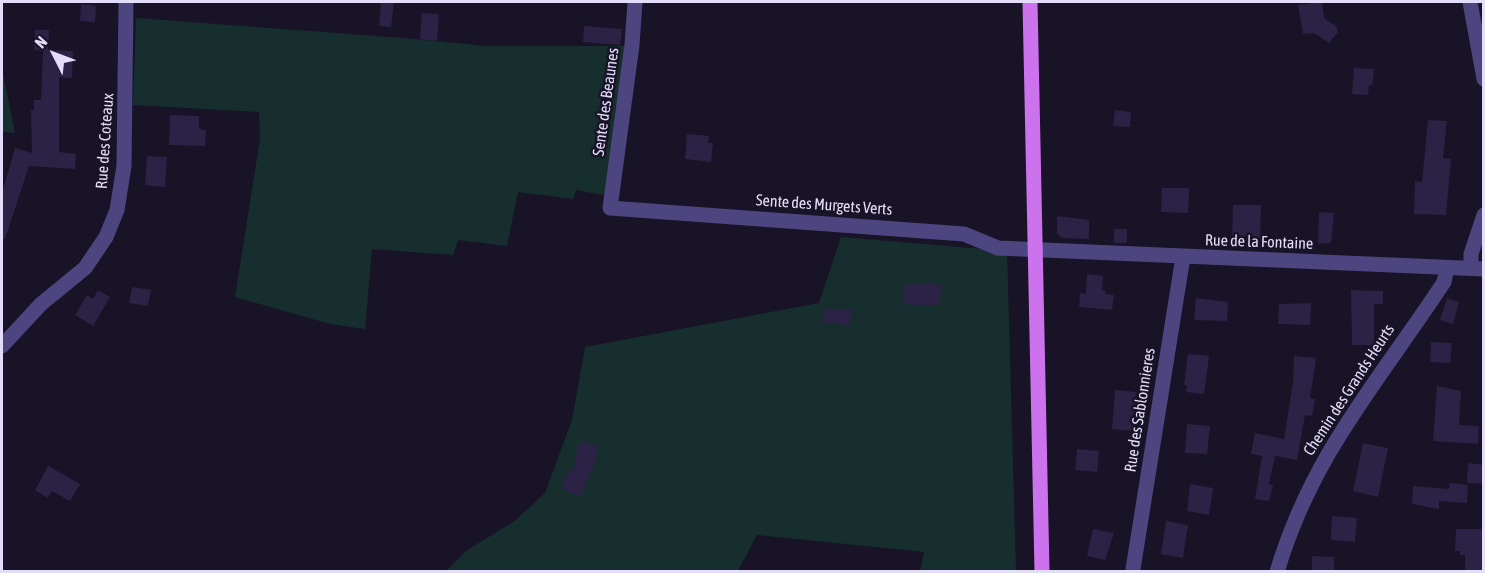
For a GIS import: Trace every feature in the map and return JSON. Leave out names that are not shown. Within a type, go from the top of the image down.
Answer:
[{"type":"main road","points":[[1030,2],[1042,572]]},
{"type":"street","name":"Rue des Coteaux","points":[[3,341],[85,268],[106,237],[117,210],[124,166],[126,2]]},
{"type":"street","name":"Sente des Beaunes","points":[[610,208],[632,45],[635,2]]},
{"type":"street","points":[[1470,2],[1484,79]]},
{"type":"street","name":"Sente des Murgets Verts","points":[[610,208],[964,234],[998,248],[1034,248]]},
{"type":"street","points":[[1477,269],[1471,254],[1484,215]]},
{"type":"street","name":"Rue de la Fontaine","points":[[1034,248],[1184,257],[1477,269]]},
{"type":"street","name":"Rue des Sablonnieres","points":[[1133,570],[1184,257]]},
{"type":"street","name":"Chemin des Grands Heurts","points":[[1277,572],[1299,506],[1323,459],[1361,399],[1440,288],[1447,268]]},
{"type":"green space","points":[[136,18],[487,46],[625,46],[608,196],[576,190],[573,199],[518,192],[507,246],[458,240],[453,255],[372,249],[365,329],[330,324],[235,297],[260,139],[259,112],[133,105]]},
{"type":"green space","points":[[2,68],[15,133],[2,132]]},
{"type":"green space","points":[[841,237],[1007,251],[1016,571],[920,571],[924,552],[757,535],[738,571],[445,572],[466,551],[516,520],[545,493],[572,420],[585,347],[819,303]]},
{"type":"building","points":[[381,2],[394,2],[391,27],[379,26]]},
{"type":"building","points":[[1322,2],[1324,18],[1336,26],[1338,32],[1329,43],[1314,33],[1303,34],[1298,5]]},
{"type":"building","points":[[81,4],[96,6],[95,22],[80,21]]},
{"type":"building","points":[[422,13],[439,14],[437,41],[420,39]]},
{"type":"building","points":[[584,26],[622,29],[620,45],[583,42]]},
{"type":"building","points":[[35,30],[49,30],[48,50],[73,51],[72,78],[59,77],[59,152],[76,154],[75,169],[29,166],[5,239],[2,239],[2,193],[15,148],[32,153],[31,110],[34,110],[34,100],[41,100],[43,51],[34,50]]},
{"type":"building","points":[[1354,68],[1374,69],[1368,95],[1352,94]]},
{"type":"building","points":[[1115,110],[1131,112],[1130,127],[1113,126]]},
{"type":"building","points":[[170,115],[199,116],[199,129],[206,130],[205,146],[169,145]]},
{"type":"building","points":[[1428,120],[1447,121],[1443,158],[1451,159],[1446,215],[1414,214],[1415,181],[1422,182]]},
{"type":"building","points":[[687,134],[709,136],[708,143],[713,143],[711,162],[685,159]]},
{"type":"building","points":[[147,156],[167,157],[165,187],[145,185]]},
{"type":"building","points":[[1162,188],[1189,188],[1188,213],[1161,212]]},
{"type":"building","points":[[1233,205],[1261,205],[1260,237],[1232,236]]},
{"type":"building","points":[[1319,212],[1334,213],[1331,243],[1318,244]]},
{"type":"building","points":[[1057,216],[1089,220],[1089,239],[1062,238],[1057,233]]},
{"type":"building","points":[[1114,229],[1127,229],[1127,243],[1114,243]]},
{"type":"building","points":[[1087,274],[1103,276],[1102,290],[1105,294],[1114,295],[1112,310],[1079,307],[1080,293],[1086,294]]},
{"type":"building","points":[[910,283],[941,283],[940,306],[903,304],[904,286],[910,286]]},
{"type":"building","points":[[132,287],[151,290],[148,306],[129,303]]},
{"type":"building","points":[[98,290],[110,297],[93,326],[75,315],[87,295],[93,299]]},
{"type":"building","points":[[1351,290],[1383,291],[1383,304],[1374,304],[1374,345],[1352,345]]},
{"type":"building","points":[[1196,298],[1228,302],[1227,321],[1194,320]]},
{"type":"building","points":[[1447,298],[1459,302],[1453,324],[1440,320]]},
{"type":"building","points":[[1311,303],[1310,325],[1278,324],[1279,304]]},
{"type":"building","points":[[825,308],[851,310],[850,325],[823,323]]},
{"type":"building","points":[[1431,342],[1452,343],[1450,363],[1430,362]]},
{"type":"building","points":[[1188,354],[1209,356],[1204,394],[1186,392],[1187,385],[1184,385]]},
{"type":"building","points":[[1294,356],[1316,358],[1310,398],[1315,399],[1312,416],[1305,415],[1297,460],[1275,456],[1269,484],[1273,485],[1269,501],[1255,499],[1262,456],[1251,454],[1255,433],[1284,439],[1293,382]]},
{"type":"building","points":[[1437,386],[1461,391],[1459,425],[1479,426],[1478,444],[1433,441]]},
{"type":"building","points":[[1115,390],[1136,392],[1133,431],[1112,429]]},
{"type":"building","points":[[1187,424],[1210,426],[1207,454],[1185,453]]},
{"type":"building","points":[[579,442],[598,446],[594,465],[580,496],[561,489],[569,470],[573,471]]},
{"type":"building","points":[[1363,443],[1388,448],[1378,497],[1353,491]]},
{"type":"building","points":[[1077,449],[1099,451],[1097,472],[1075,470]]},
{"type":"building","points":[[1468,463],[1484,465],[1484,484],[1467,483]]},
{"type":"building","points":[[48,466],[80,484],[70,501],[52,491],[48,498],[35,490]]},
{"type":"building","points":[[1450,483],[1468,485],[1467,503],[1439,501],[1439,509],[1412,504],[1413,486],[1449,489]]},
{"type":"building","points":[[1190,484],[1213,488],[1209,515],[1187,511]]},
{"type":"building","points":[[1332,516],[1357,518],[1355,542],[1331,540]]},
{"type":"building","points":[[1166,521],[1188,525],[1183,558],[1161,554]]},
{"type":"building","points":[[1093,529],[1114,533],[1105,560],[1087,556]]},
{"type":"building","points":[[1456,529],[1484,529],[1484,572],[1465,572],[1465,555],[1460,555],[1460,551],[1455,551]]},
{"type":"building","points":[[1312,556],[1334,557],[1334,572],[1315,572],[1312,569]]}]
